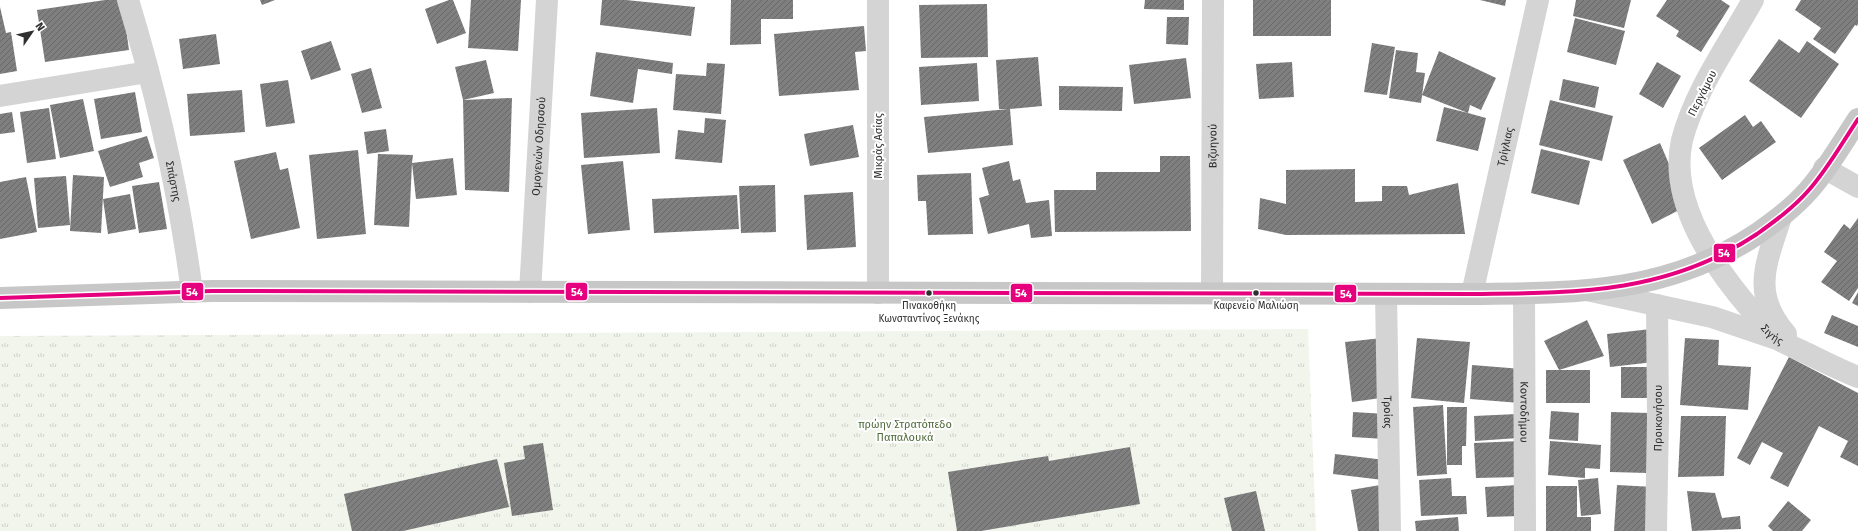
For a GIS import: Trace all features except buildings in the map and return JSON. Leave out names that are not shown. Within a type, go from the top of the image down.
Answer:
[{"type":"main road","points":[[0,298],[192,292],[1212,292],[1524,294],[1588,290],[1643,283],[1678,273],[1712,260],[1744,242],[1781,217],[1808,191],[1858,120]]},
{"type":"street","name":"Σπάρτης","points":[[128,0],[148,72],[175,182],[183,225],[192,292]]},
{"type":"street","name":"Ομογενών Οδησσού","points":[[530,292],[547,0]]},
{"type":"street","name":"Μικράς Ασίας","points":[[878,0],[878,293]]},
{"type":"street","name":"Βιζυηνού","points":[[1212,292],[1213,0]]},
{"type":"street","name":"Τρίγλιας","points":[[1472,294],[1538,0]]},
{"type":"street","name":"Περγάμου","points":[[1712,260],[1687,206],[1682,188],[1680,157],[1682,141],[1693,108],[1753,0]]},
{"type":"street","points":[[0,96],[148,72]]},
{"type":"street","points":[[1824,168],[1858,187]]},
{"type":"street","points":[[1781,217],[1766,267],[1764,291],[1771,310],[1780,326],[1810,354]]},
{"type":"street","name":"Σιγής","points":[[1712,260],[1774,338],[1858,377]]},
{"type":"street","points":[[1588,290],[1712,317],[1774,338]]},
{"type":"street","name":"Τροίας","points":[[1386,294],[1390,531]]},
{"type":"street","name":"Κοντοδήμου","points":[[1524,294],[1525,531]]},
{"type":"street","name":"Προικονήσου","points":[[1656,531],[1658,418],[1657,305]]},
{"type":"green space","name":"πρώην Στρατόπεδο Παπαλουκά","points":[[1308,329],[1316,531],[0,531],[0,336]]},
{"type":"transit line","name":"54","points":[[0,298],[212,291],[1472,294],[1548,293],[1584,290],[1620,286],[1655,279],[1689,269],[1723,254],[1757,234],[1790,209],[1808,191],[1828,165],[1858,119]]},
{"type":"place","name":"Πινακοθήκη Κωνσταντίνος Ξενάκης","points":[[929,293]]},
{"type":"place","name":"Καφενείο Μαλιώση","points":[[1256,293]]}]
